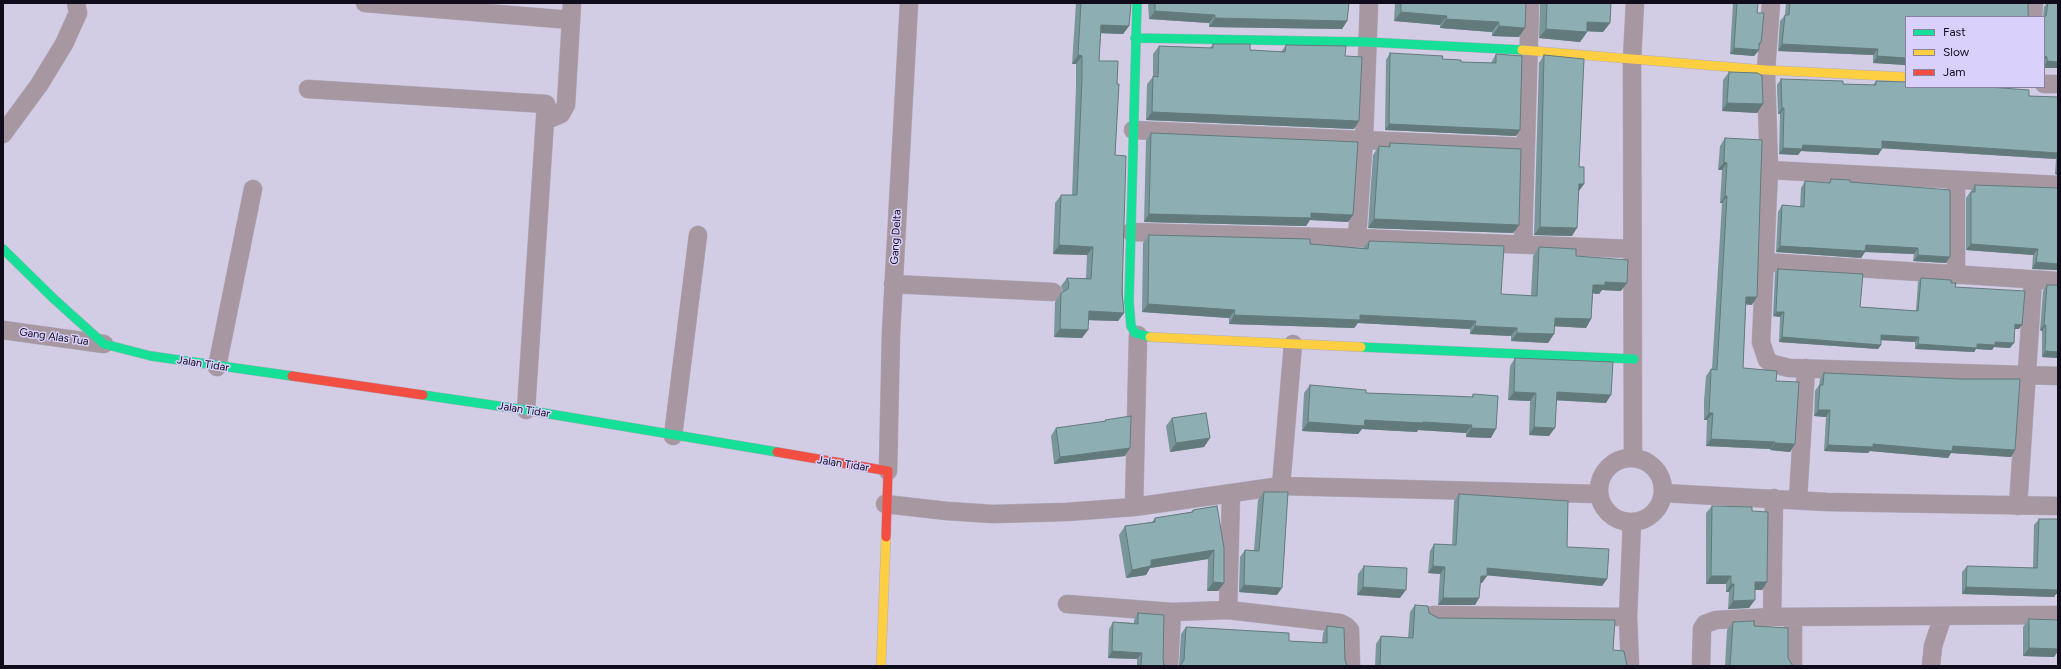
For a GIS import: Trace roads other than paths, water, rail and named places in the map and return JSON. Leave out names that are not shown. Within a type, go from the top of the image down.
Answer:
[{"type":"street","points":[[3,134],[40,85],[64,44],[78,15],[76,3]]},
{"type":"street","points":[[365,3],[572,12],[564,110],[558,116],[547,120],[546,104]]},
{"type":"street","name":"Gang Delta","points":[[888,471],[893,284],[909,3]]},
{"type":"street","points":[[1137,3],[1135,38],[1130,317],[1133,331],[1138,335],[1293,344],[1634,359]]},
{"type":"street","points":[[1357,238],[1364,139],[1369,3]]},
{"type":"street","points":[[1523,244],[1530,3]]},
{"type":"street","points":[[1633,458],[1634,359],[1632,249],[1632,59],[1635,3]]},
{"type":"street","points":[[1771,3],[1766,70],[1769,170],[1761,342],[1764,354],[1773,364],[1789,368],[2058,376]]},
{"type":"street","points":[[2033,16],[2034,3]]},
{"type":"street","points":[[1135,38],[1367,42],[1528,50],[1766,70],[1905,77]]},
{"type":"street","points":[[2045,84],[2058,84]]},
{"type":"street","points":[[308,89],[546,104]]},
{"type":"street","points":[[526,410],[546,104]]},
{"type":"street","points":[[1133,130],[1525,147]]},
{"type":"street","points":[[1769,170],[1956,181],[2058,185]]},
{"type":"street","points":[[1956,181],[1956,275]]},
{"type":"street","points":[[217,366],[253,189]]},
{"type":"street","points":[[1131,232],[1357,238],[1632,249]]},
{"type":"street","points":[[673,436],[698,235]]},
{"type":"street","name":"Jalan Tidar","points":[[3,249],[54,299],[104,344],[151,356],[526,410],[673,436],[888,471]]},
{"type":"street","points":[[1765,262],[2033,281],[2058,281]]},
{"type":"street","points":[[2018,506],[2033,281]]},
{"type":"street","points":[[893,284],[1053,292]]},
{"type":"street","name":"Gang Alas Tua","points":[[3,330],[104,344]]},
{"type":"street","points":[[1134,507],[1138,335]]},
{"type":"street","points":[[1281,486],[1293,344]]},
{"type":"street","points":[[1798,499],[1806,368]]},
{"type":"street","points":[[1633,458],[1649,463],[1656,469],[1661,476],[1663,493],[1661,502],[1653,513],[1642,521],[1620,521],[1610,515],[1602,505],[1598,494],[1601,477],[1611,464],[1622,459],[1633,458]]},
{"type":"street","points":[[881,666],[885,504],[888,471]]},
{"type":"street","points":[[885,504],[993,514],[1066,512],[1134,507],[1281,486],[1598,494]]},
{"type":"street","points":[[1663,493],[1798,499],[2058,506]]},
{"type":"street","points":[[1228,610],[1231,494]]},
{"type":"street","points":[[1772,617],[1774,498]]},
{"type":"street","points":[[1630,666],[1628,617],[1632,522]]},
{"type":"street","points":[[1067,604],[1172,612],[1228,610],[1343,624],[1350,630],[1351,666]]},
{"type":"street","points":[[1169,666],[1172,612]]},
{"type":"street","points":[[1433,614],[1628,617]]},
{"type":"street","points":[[1700,666],[1702,629],[1705,624],[1727,618],[2058,615]]},
{"type":"street","points":[[1931,666],[1933,646],[1943,616]]},
{"type":"street","points":[[1793,617],[1793,666]]}]
